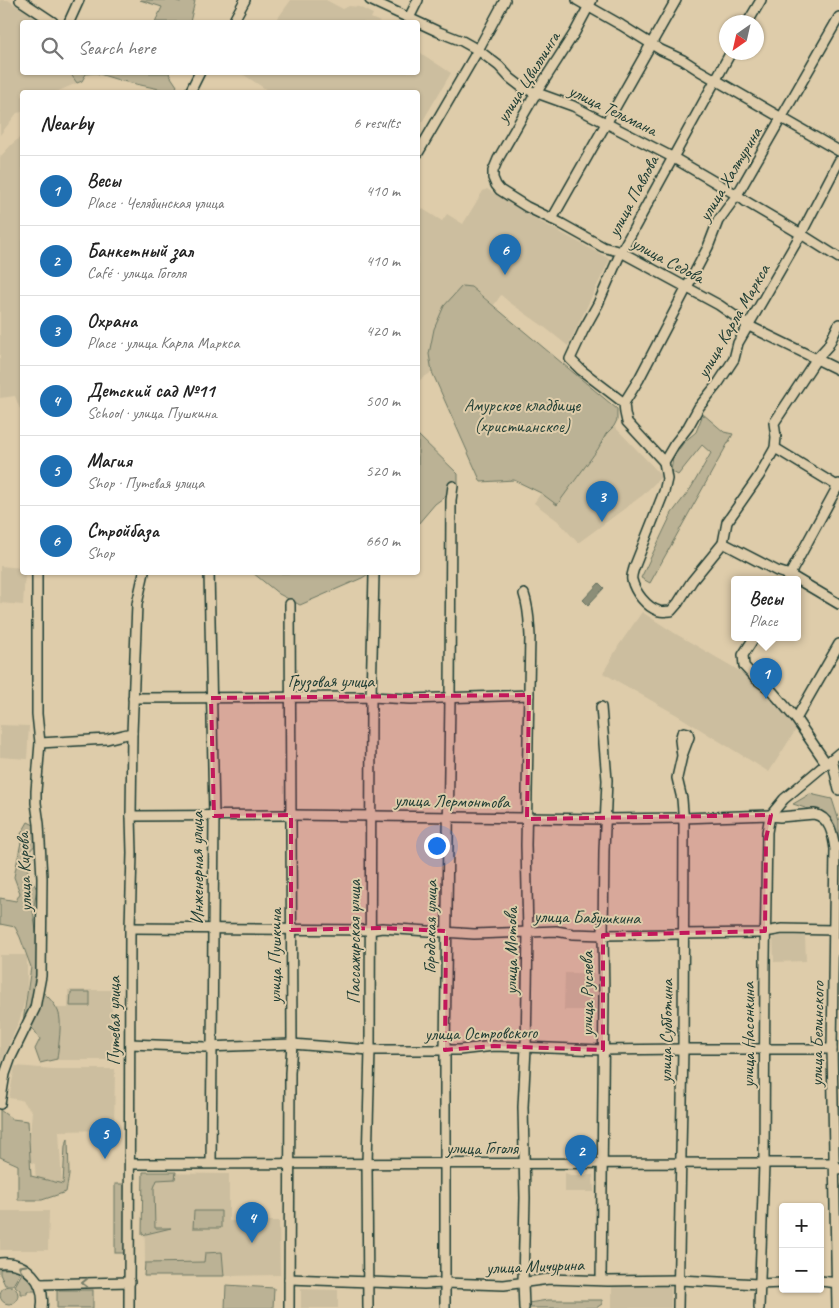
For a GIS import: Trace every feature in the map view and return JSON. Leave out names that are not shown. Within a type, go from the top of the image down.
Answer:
[{"type":"street","points":[[20,0],[50,20]]},
{"type":"street","points":[[70,20],[79,0]]},
{"type":"street","points":[[233,20],[245,0]]},
{"type":"street","name":"улица Тельмана","points":[[370,0],[413,20]]},
{"type":"street","points":[[409,18],[418,0]]},
{"type":"street","points":[[420,150],[505,0]]},
{"type":"street","points":[[577,0],[591,3],[661,50],[683,60],[839,151]]},
{"type":"street","points":[[552,219],[676,0]]},
{"type":"street","points":[[752,15],[760,0]]},
{"type":"street","name":"улица Цвиллинга","points":[[493,171],[536,93],[591,3]]},
{"type":"street","name":"улица Халтурина","points":[[624,403],[639,379],[708,247],[718,221],[737,195],[839,17]]},
{"type":"street","name":"улица Тельмана","points":[[420,23],[478,50],[500,66],[510,78],[523,88],[573,106],[672,157],[839,258]]},
{"type":"street","name":"улица Павлова","points":[[624,403],[581,370],[570,359],[598,304],[621,252],[727,60]]},
{"type":"street","points":[[191,90],[198,75]]},
{"type":"street","name":"улица Карла Маркса","points":[[664,462],[699,407],[720,382],[734,359],[738,343],[801,234],[839,162]]},
{"type":"street","name":"улица Седова","points":[[493,171],[493,178],[500,190],[527,206],[603,247],[621,252],[719,305],[749,326],[839,370]]},
{"type":"street","points":[[624,403],[627,422],[664,462],[667,479],[664,492],[634,568],[632,579],[638,593],[646,602],[660,611],[671,611],[692,581],[724,543],[728,522],[775,448],[774,423],[817,358],[828,346],[839,324]]},
{"type":"street","points":[[775,448],[839,486],[789,576]]},
{"type":"street","name":"Городская улица","points":[[445,1308],[446,931],[451,500],[453,486]]},
{"type":"street","points":[[724,543],[785,576]]},
{"type":"street","name":"улица Кирова","points":[[0,1104],[5,1074],[11,1057],[35,1008],[41,963],[42,885],[36,791],[40,743],[37,714],[37,575]]},
{"type":"street","name":"Путевая улица","points":[[129,1308],[132,733],[137,604],[143,575]]},
{"type":"street","name":"Инженерная улица","points":[[209,575],[214,816],[211,1163]]},
{"type":"street","name":"Пассажирская улица","points":[[368,1308],[367,1163],[370,1050],[371,697],[374,575]]},
{"type":"street","points":[[801,585],[839,604]]},
{"type":"street","name":"улица Мотова","points":[[524,594],[528,609],[530,636],[526,845],[528,933],[523,1107],[525,1164],[524,1308]]},
{"type":"street","name":"улица Пушкина","points":[[289,1308],[290,1073],[292,1044],[290,604]]},
{"type":"street","points":[[752,641],[744,655],[744,666],[756,679],[770,688],[796,719],[834,757],[839,790]]},
{"type":"street","points":[[796,719],[839,644]]},
{"type":"street","name":"Грузовая улица","points":[[133,698],[371,697],[411,699],[529,695]]},
{"type":"street","name":"улица Русяева","points":[[601,1280],[603,935],[607,780],[602,707]]},
{"type":"street","points":[[40,743],[107,739],[132,733]]},
{"type":"street","name":"улица Субботина","points":[[678,1308],[683,1049],[684,818],[678,778],[682,756]]},
{"type":"street","name":"улица Насонкина","points":[[759,1308],[764,1164],[766,839],[771,816],[784,799],[834,757]]},
{"type":"street","name":"улица Белинского","points":[[771,816],[814,814],[822,817],[828,824],[834,839],[836,858],[832,1049],[836,1166],[837,1308]]},
{"type":"street","name":"улица Лермонтова","points":[[132,816],[291,815],[527,819],[771,816]]},
{"type":"street","name":"улица Бабушкина","points":[[130,928],[370,930],[382,928],[474,934],[556,931],[573,934],[603,935],[759,933],[782,929],[833,930]]},
{"type":"street","name":"улица Островского","points":[[130,1044],[212,1046],[292,1044],[370,1050],[459,1050],[494,1046],[603,1050],[832,1049]]},
{"type":"street","name":"улица Гоголя","points":[[130,1164],[764,1164],[836,1166]]},
{"type":"street","points":[[0,1263],[20,1266],[28,1271],[39,1284],[42,1292],[42,1308]]},
{"type":"street","name":"улица Мичурина","points":[[289,1279],[504,1285],[549,1279],[779,1283]]},
{"type":"street","points":[[824,1281],[838,1283]]},
{"type":"street","points":[[39,1284],[130,1282]]},
{"type":"highlighted area","points":[[529,695],[527,819],[771,815],[766,839],[765,931],[603,935],[603,1050],[494,1046],[445,1050],[446,931],[382,928],[291,930],[291,815],[214,816],[211,698]]},
{"type":"shaded area","points":[[0,0],[8,0],[39,20],[20,20],[20,75],[71,75],[77,83],[61,90],[20,90],[20,112],[17,113],[0,135]]},
{"type":"shaded area","points":[[291,0],[326,0],[343,9],[349,6],[359,7],[373,14],[371,18],[376,20],[276,20]]},
{"type":"shaded area","points":[[420,51],[451,73],[420,126],[420,90],[267,90],[244,75],[420,75]]},
{"type":"shaded area","points":[[20,138],[20,409],[15,396],[0,398],[0,157]]},
{"type":"shaded area","points":[[487,189],[541,222],[610,259],[568,346],[501,295],[494,305],[471,287],[429,354],[432,372],[420,380],[420,207],[442,221],[447,214],[463,224],[483,191]]},
{"type":"shaded area","points":[[614,426],[662,476],[643,495],[578,543],[558,521],[534,503],[541,493],[557,505],[598,449],[606,434]]},
{"type":"shaded area","points":[[0,566],[20,568],[20,575],[25,575],[23,605],[0,603]]},
{"type":"shaded area","points":[[599,583],[604,588],[588,605],[583,600]]},
{"type":"shaded area","points":[[642,612],[765,688],[797,728],[769,772],[677,715],[603,673],[619,645]]},
{"type":"shaded area","points":[[0,725],[29,726],[27,759],[0,757]]},
{"type":"shaded area","points":[[773,936],[805,936],[806,961],[774,962]]},
{"type":"shaded area","points":[[0,955],[27,955],[27,992],[20,1019],[0,1066]]},
{"type":"shaded area","points":[[565,973],[597,974],[597,1010],[564,1010]]},
{"type":"shaded area","points":[[68,990],[112,990],[112,1060],[48,1060],[48,1008],[68,1008]]},
{"type":"shaded area","points":[[15,1066],[53,1069],[115,1069],[114,1130],[59,1131],[62,1186],[36,1186],[35,1164],[28,1161],[32,1111],[21,1100],[9,1098]]},
{"type":"shaded area","points":[[144,1173],[229,1174],[229,1221],[279,1221],[280,1275],[224,1276],[222,1253],[204,1262],[145,1263]]},
{"type":"shaded area","points":[[565,1173],[570,1175],[593,1175],[594,1192],[565,1192]]},
{"type":"shaded area","points":[[0,1211],[49,1211],[48,1250],[0,1250]]},
{"type":"shaded area","points":[[671,1285],[671,1308],[612,1308],[612,1286]]},
{"type":"shaded area","points":[[301,1289],[338,1290],[338,1308],[301,1308]]},
{"type":"green space","points":[[140,0],[195,1],[190,20],[156,20],[162,7]]},
{"type":"green space","points":[[71,75],[85,75],[82,81],[77,83]]},
{"type":"green space","points":[[102,75],[170,75],[177,86],[174,90],[164,90]]},
{"type":"green space","name":"Амурское кладбище (христианское)","points":[[462,286],[471,287],[617,409],[617,420],[614,426],[606,434],[598,449],[557,505],[541,493],[514,480],[481,482],[432,372],[429,354],[434,329],[444,306]]},
{"type":"green space","points":[[703,414],[724,432],[733,434],[650,583],[641,578],[672,513],[691,488],[711,453],[702,445],[678,475],[671,471],[673,458],[684,442],[696,432]]},
{"type":"green space","points":[[420,437],[458,474],[458,487],[435,504],[420,522]]},
{"type":"green space","points":[[255,575],[367,575],[300,605],[279,594]]},
{"type":"green space","points":[[810,794],[832,799],[839,821],[839,849],[828,819],[819,809],[808,809],[793,804]]},
{"type":"green space","points":[[28,822],[36,826],[38,842],[27,854],[28,875],[37,889],[33,911],[38,944],[37,988],[54,1004],[60,1021],[57,1059],[40,1063],[35,1049],[40,1039],[34,1030],[23,1022],[31,967],[15,927],[0,924],[0,898],[16,901],[20,893],[14,877],[21,834]]},
{"type":"green space","points":[[71,992],[90,992],[90,1006],[70,1006]]},
{"type":"green space","points":[[0,1110],[12,1119],[28,1121],[31,1176],[63,1184],[65,1146],[68,1139],[69,1175],[66,1192],[42,1200],[18,1200],[18,1165],[0,1157]]},
{"type":"green space","points":[[143,1172],[176,1172],[175,1179],[157,1180],[154,1188],[155,1228],[171,1228],[142,1235]]},
{"type":"green space","points":[[115,1184],[125,1184],[125,1253],[115,1253]]},
{"type":"green space","points":[[194,1211],[221,1211],[221,1228],[193,1228]]},
{"type":"green space","points":[[222,1252],[224,1276],[144,1276],[145,1263],[204,1262],[205,1253]]},
{"type":"green space","points":[[0,1269],[17,1269],[20,1271],[13,1285],[5,1285]]},
{"type":"green space","points":[[22,1273],[39,1291],[27,1291],[27,1294],[20,1294],[20,1290],[15,1286]]},
{"type":"green space","points":[[226,1285],[274,1288],[273,1308],[225,1308]]},
{"type":"green space","points":[[9,1286],[15,1289],[18,1295],[15,1301],[9,1304],[3,1301],[0,1295],[3,1289]]},
{"type":"green space","points":[[57,1290],[93,1290],[93,1308],[57,1308]]},
{"type":"green space","points":[[548,1300],[602,1300],[602,1304],[596,1308],[529,1308],[528,1303]]},
{"type":"place","name":"Стройбаза","points":[[505,275]]},
{"type":"place","name":"Охрана","points":[[602,522]]},
{"type":"place","name":"Весы","points":[[766,699]]},
{"type":"place","name":"Магия","points":[[105,1159]]},
{"type":"place","name":"Банкетный зал","points":[[581,1176]]},
{"type":"place","name":"Детский сад №11","points":[[252,1243]]}]
